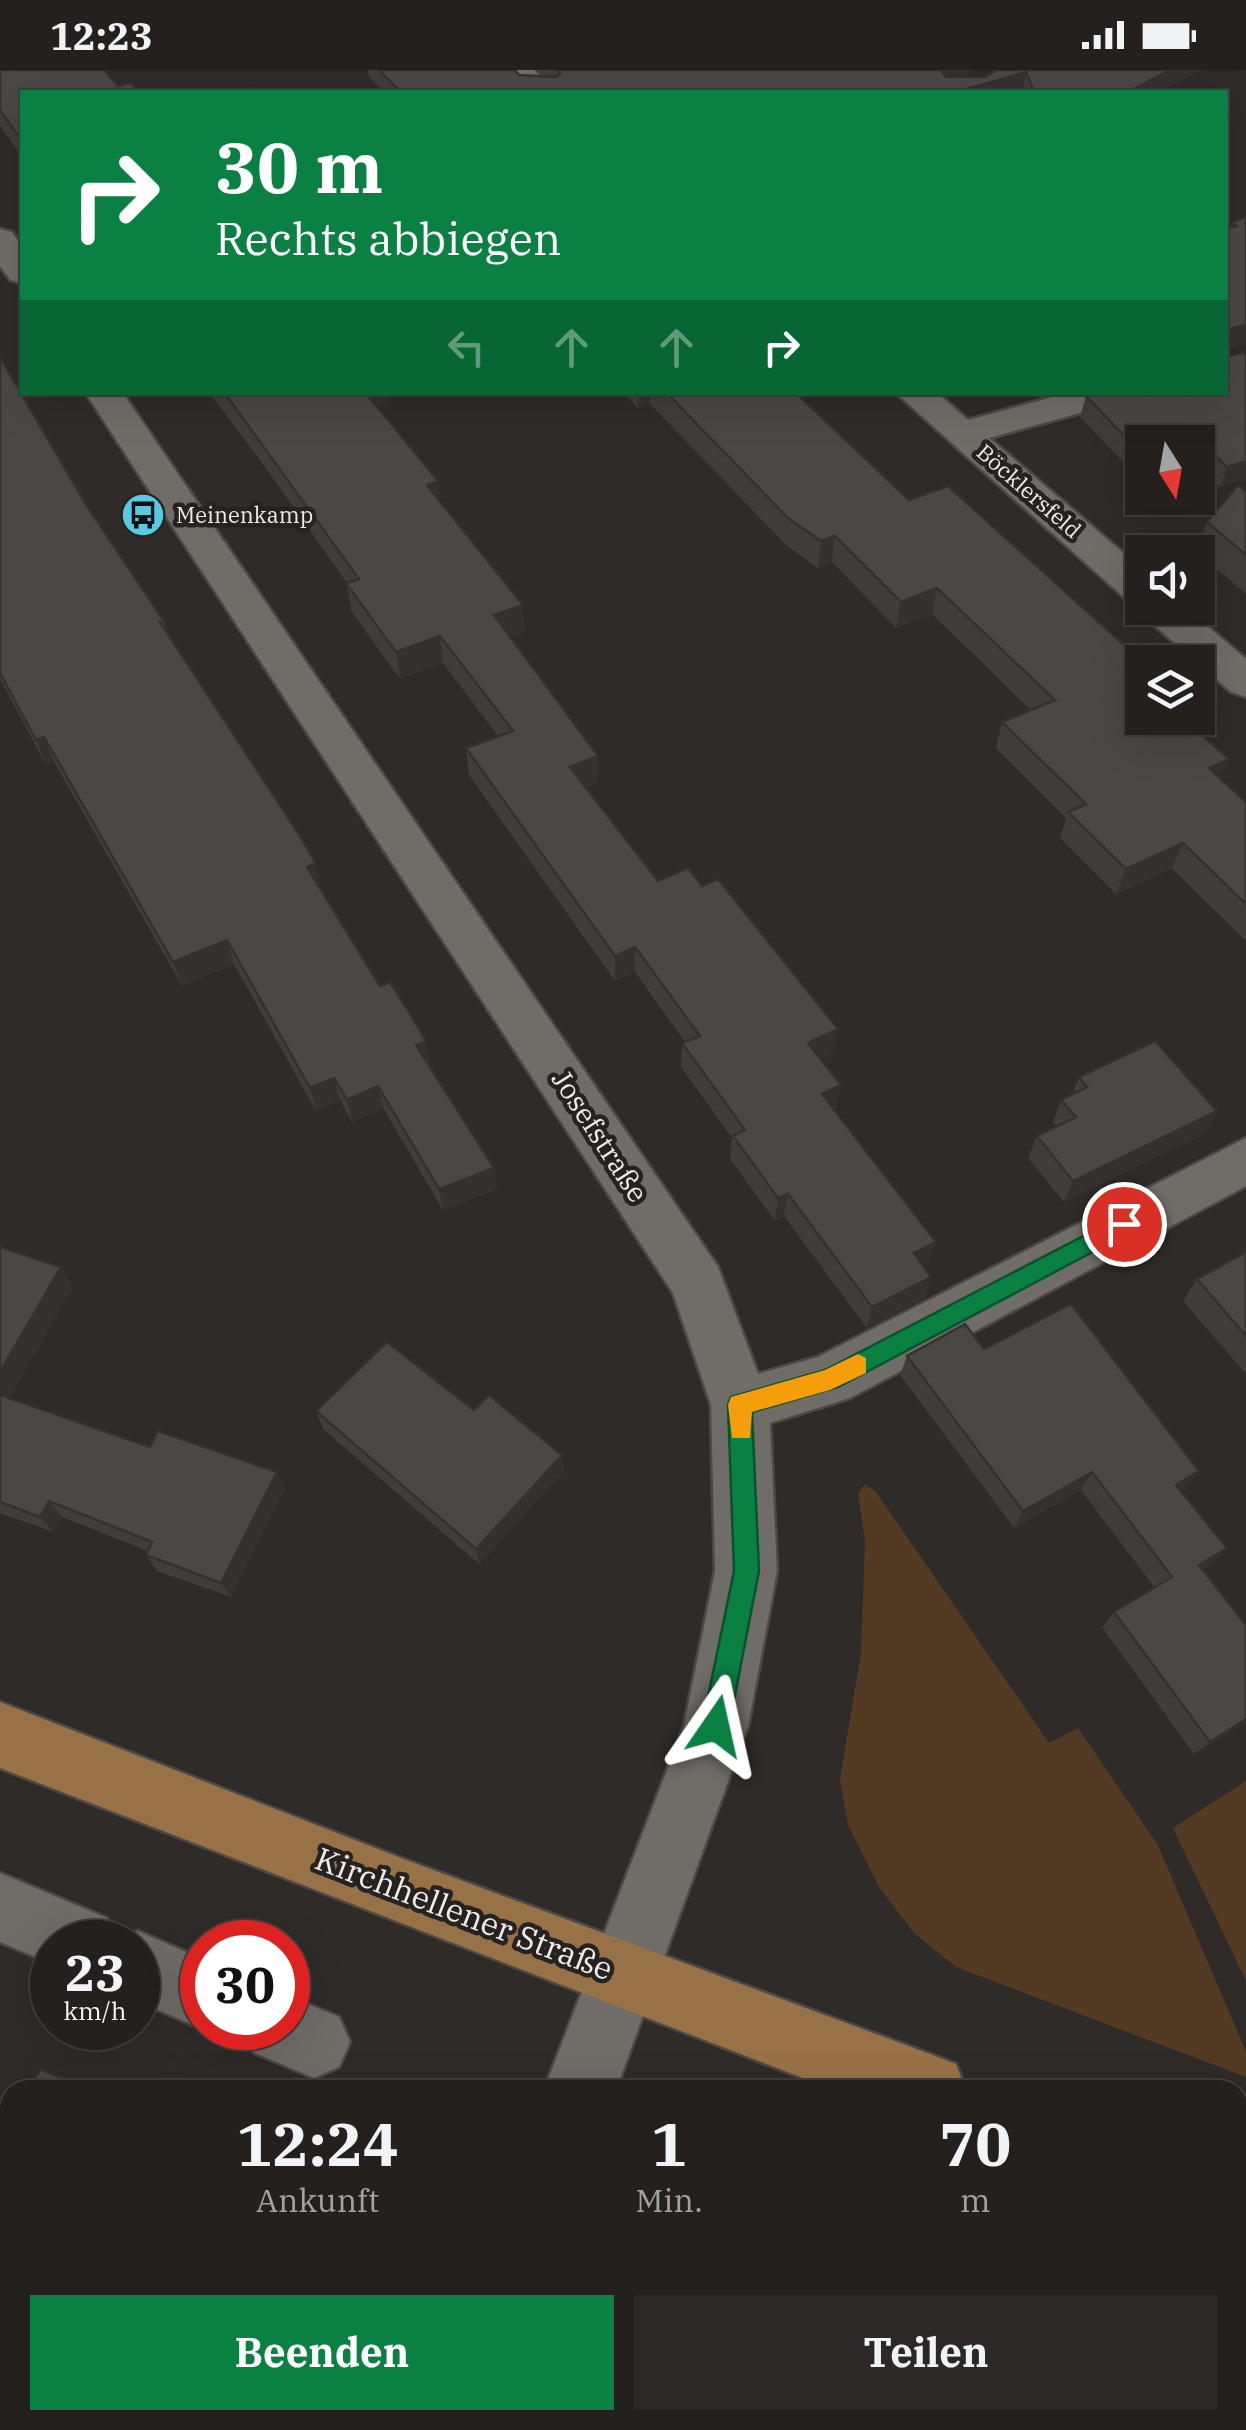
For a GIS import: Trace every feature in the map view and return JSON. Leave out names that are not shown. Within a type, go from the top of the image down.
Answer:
[{"type":"main road","name":"Kirchhellener Straße","points":[[0,1735],[903,2080]]},
{"type":"street","points":[[515,70],[539,90]]},
{"type":"street","points":[[0,239],[20,270]]},
{"type":"street","name":"Josefstraße","points":[[105,395],[402,834],[698,1284],[740,1405],[746,1571],[716,1726],[584,2080]]},
{"type":"street","name":"Böcklersfeld","points":[[917,395],[1125,576]]},
{"type":"street","points":[[964,434],[1104,395]]},
{"type":"street","points":[[1181,625],[1246,682]]},
{"type":"street","points":[[740,1405],[830,1380],[1246,1160]]},
{"type":"street","points":[[0,1906],[32,1920]]},
{"type":"shaded area","points":[[865,1484],[876,1492],[1049,1743],[1078,1728],[1158,1845],[1246,2052],[1246,2077],[956,1967],[914,1933],[879,1887],[848,1825],[840,1779],[861,1653],[865,1542],[858,1493]]},
{"type":"shaded area","points":[[1246,1781],[1246,1981],[1173,1828]]},
{"type":"building","points":[[0,70],[104,70],[118,86],[131,83],[137,90],[20,90],[20,138],[0,110]]},
{"type":"building","points":[[379,70],[515,70],[519,75],[556,77],[560,73],[557,70],[946,70],[942,72],[946,77],[985,77],[996,70],[1170,70],[1132,90],[1033,90],[1026,72],[963,90],[399,90]]},
{"type":"building","points":[[1246,216],[1246,325],[1229,329],[1229,356],[1246,352],[1246,461],[1227,467],[1215,455],[1215,425],[1125,425],[1125,436],[1086,396],[1228,395],[1228,228],[1236,226],[1232,223]]},
{"type":"building","points":[[0,357],[87,506],[300,836],[316,863],[307,867],[380,986],[390,982],[409,1012],[426,1041],[416,1045],[494,1168],[439,1189],[378,1086],[347,1100],[334,1078],[310,1088],[227,940],[173,962],[44,737],[36,740],[0,673]]},
{"type":"building","points":[[226,395],[367,395],[438,481],[427,485],[523,605],[494,615],[598,756],[570,767],[658,881],[688,868],[702,886],[718,879],[838,1029],[808,1043],[841,1085],[822,1094],[936,1242],[914,1253],[931,1277],[872,1307],[788,1194],[778,1198],[733,1136],[745,1130],[682,1043],[700,1036],[635,947],[615,956],[466,748],[513,731],[440,636],[396,652],[346,583],[359,579]]},
{"type":"building","points":[[669,395],[798,395],[909,500],[948,486],[1125,646],[1125,735],[1202,735],[1229,759],[1209,768],[1246,802],[1246,904],[1183,843],[1126,869],[1068,812],[1086,804],[1002,722],[1055,700],[937,588],[901,602],[835,536],[821,541],[788,518]]},
{"type":"building","points":[[1238,485],[1246,492],[1246,555],[1207,522]]},
{"type":"building","points":[[1155,1041],[1217,1111],[1073,1181],[1037,1136],[1076,1117],[1061,1100],[1087,1087],[1079,1077]]},
{"type":"building","points":[[0,1247],[61,1267],[0,1372]]},
{"type":"building","points":[[1246,1252],[1246,1336],[1197,1279]]},
{"type":"building","points":[[1071,1304],[1199,1471],[1176,1485],[1227,1548],[1199,1565],[1246,1625],[1246,1719],[1210,1742],[1114,1612],[1172,1577],[1092,1472],[1023,1511],[907,1356],[965,1324],[984,1349]]},
{"type":"building","points":[[387,1342],[474,1410],[489,1395],[562,1455],[476,1549],[316,1411]]},
{"type":"building","points":[[0,1395],[150,1447],[158,1431],[277,1472],[221,1583],[146,1555],[152,1542],[49,1501],[40,1517],[0,1502]]},
{"type":"building","points":[[40,2069],[66,2080],[35,2080]]},
{"type":"slow traffic","points":[[741,1430],[740,1405],[830,1380],[858,1365]]},
{"type":"place","name":"Meinenkamp","points":[[143,515]]},
{"type":"route","points":[[716,1726],[746,1571],[740,1405],[830,1380],[1124,1224]]}]
